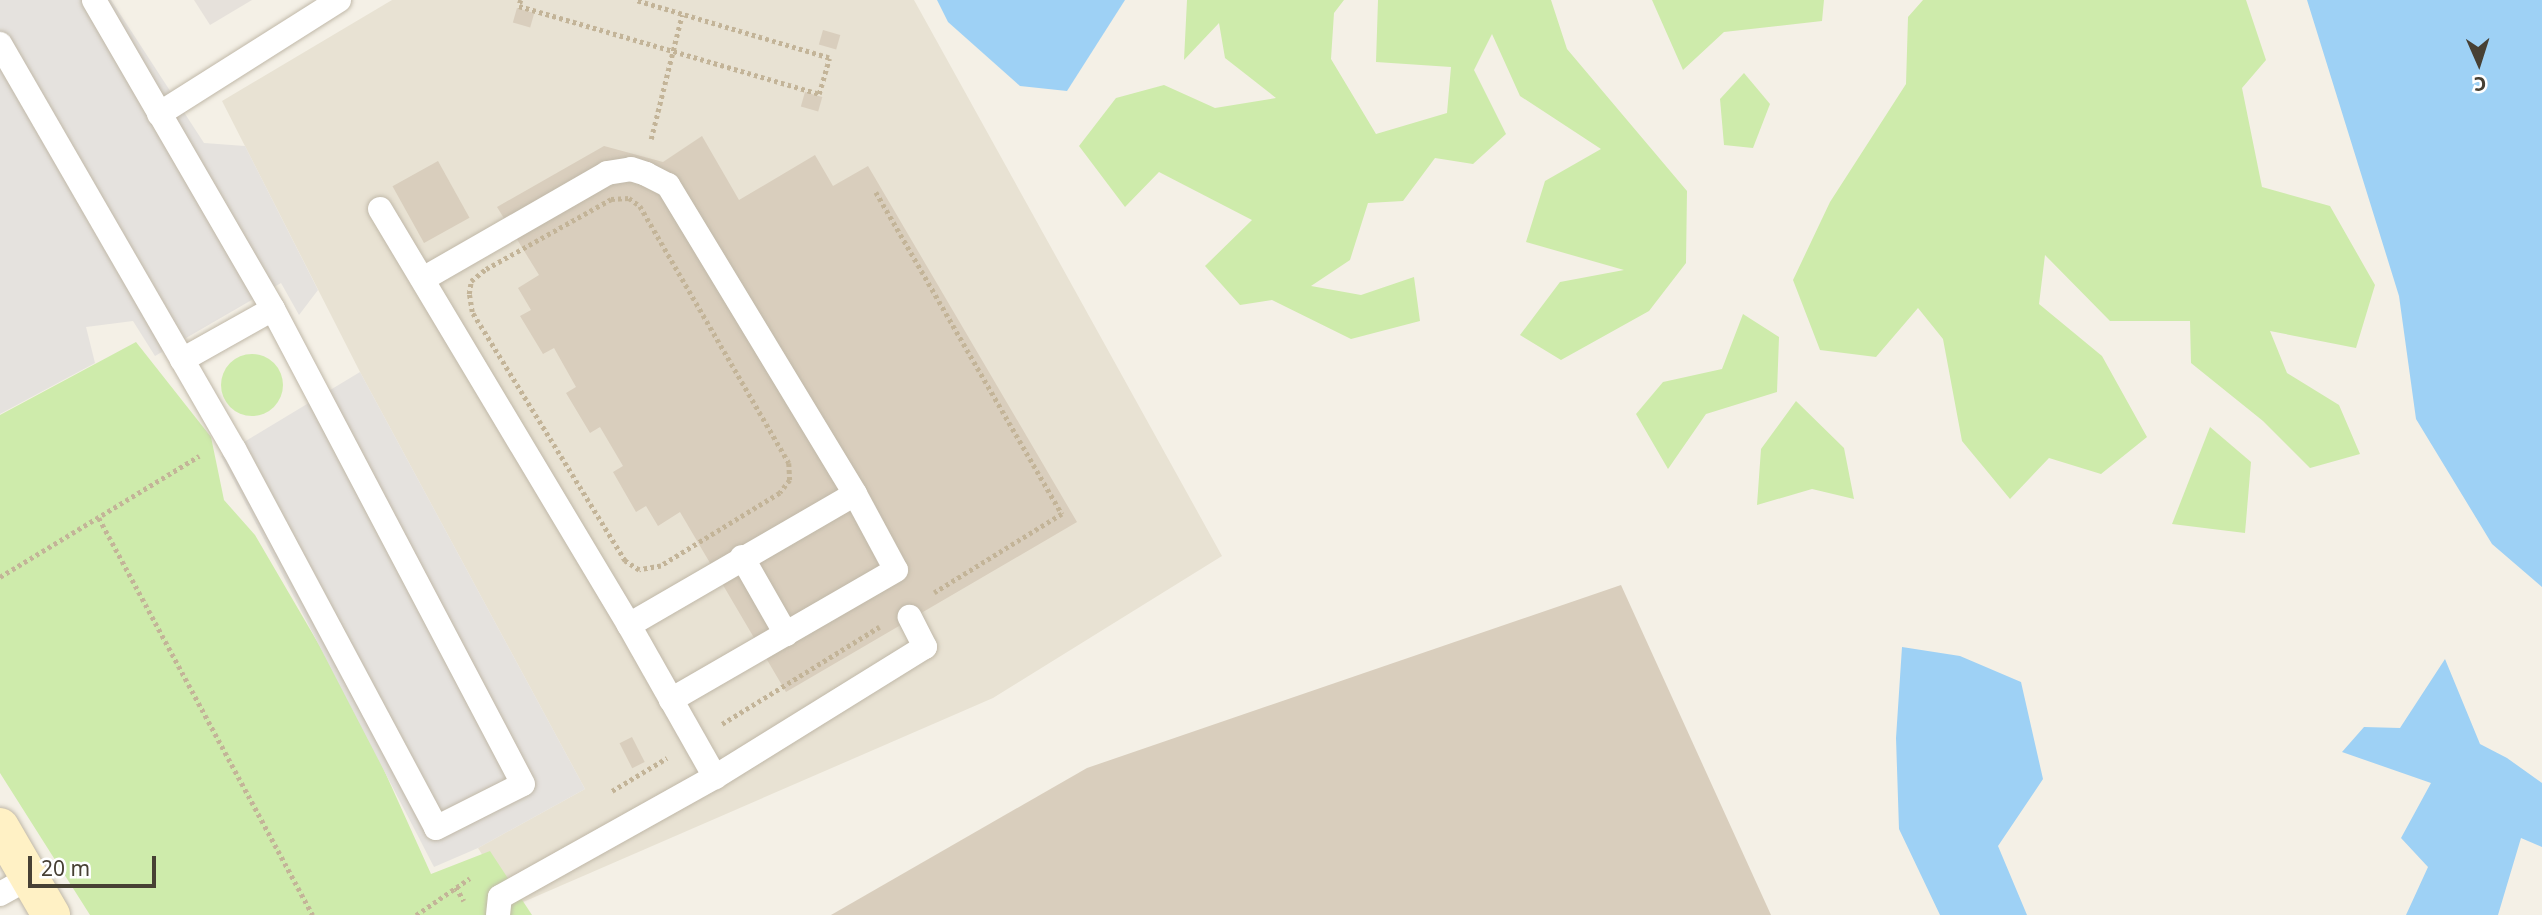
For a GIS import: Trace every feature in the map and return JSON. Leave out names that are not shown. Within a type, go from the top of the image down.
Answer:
[{"type":"main road","points":[[0,827],[14,886],[51,915]]},
{"type":"lane","points":[[0,44],[228,438],[436,828],[523,784],[273,309],[94,0]]},
{"type":"lane","points":[[159,114],[339,0]]},
{"type":"lane","points":[[423,279],[607,173],[631,169],[646,174],[668,185],[855,494],[896,570],[671,700]]},
{"type":"lane","points":[[380,209],[629,625],[715,777]]},
{"type":"lane","points":[[182,360],[273,309]]},
{"type":"lane","points":[[629,625],[742,557],[855,494]]},
{"type":"lane","points":[[742,557],[786,634]]},
{"type":"lane","points":[[498,915],[500,897],[715,777],[925,647],[911,617]]},
{"type":"path","points":[[521,0],[519,6],[819,94],[829,58],[634,0]]},
{"type":"path","points":[[646,174],[671,50],[682,14]]},
{"type":"path","points":[[629,198],[640,206],[789,463],[790,480],[779,493],[661,566],[639,570],[625,561],[617,549],[472,312],[469,295],[471,281],[486,269],[611,199],[629,198]]},
{"type":"path","points":[[0,577],[228,438]]},
{"type":"path","points":[[99,518],[313,915]]},
{"type":"shaded area","points":[[0,0],[111,0],[204,143],[245,146],[318,290],[299,315],[281,283],[155,356],[133,321],[86,327],[95,363],[0,414]]},
{"type":"shaded area","points":[[194,0],[252,0],[210,25]]},
{"type":"shaded area","points":[[392,0],[914,0],[1222,556],[993,698],[514,906],[478,848],[585,789],[360,372],[222,101]]},
{"type":"shaded area","points":[[360,372],[585,789],[478,848],[434,867],[221,456]]},
{"type":"green space","points":[[1187,0],[1344,0],[1334,13],[1331,59],[1376,134],[1447,113],[1451,67],[1376,62],[1378,0],[1551,0],[1567,49],[1687,191],[1686,263],[1649,311],[1561,360],[1520,335],[1560,282],[1624,270],[1526,242],[1545,181],[1601,149],[1520,96],[1492,34],[1474,70],[1506,134],[1473,164],[1435,158],[1403,201],[1368,203],[1350,260],[1311,286],[1361,295],[1414,277],[1420,321],[1351,339],[1272,300],[1240,305],[1205,266],[1252,220],[1159,172],[1125,207],[1079,146],[1116,98],[1164,85],[1215,108],[1276,98],[1225,58],[1219,23],[1184,60]]},
{"type":"green space","points":[[1652,0],[1824,0],[1822,21],[1724,32],[1683,70]]},
{"type":"green space","points":[[1923,0],[2246,0],[2266,60],[2242,88],[2262,187],[2330,206],[2375,285],[2356,348],[2270,331],[2287,373],[2339,405],[2360,454],[2310,468],[2263,421],[2191,363],[2190,321],[2110,321],[2045,255],[2039,304],[2102,356],[2147,437],[2101,474],[2049,458],[2010,499],[1962,441],[1943,339],[1918,308],[1876,357],[1820,350],[1793,280],[1830,202],[1906,84],[1908,17]]},
{"type":"green space","points":[[1744,73],[1770,104],[1753,148],[1724,145],[1720,99]]},
{"type":"green space","points":[[1743,314],[1779,337],[1777,392],[1706,414],[1668,469],[1636,414],[1663,382],[1722,369]]},
{"type":"green space","points":[[136,342],[211,437],[224,500],[255,535],[356,708],[431,874],[490,851],[532,915],[90,915],[0,773],[0,415]]},
{"type":"green space","points":[[252,354],[264,356],[274,363],[281,373],[281,397],[274,407],[264,414],[252,416],[240,414],[230,407],[223,397],[221,385],[223,373],[230,363],[240,356]]},
{"type":"green space","points":[[1796,401],[1844,448],[1854,499],[1812,489],[1757,505],[1761,449]]},
{"type":"green space","points":[[2210,427],[2251,462],[2245,533],[2172,524]]},
{"type":"water","points":[[937,0],[1125,0],[1067,91],[1020,86],[948,22]]},
{"type":"water","points":[[2307,0],[2542,0],[2542,587],[2492,544],[2416,419],[2399,296]]},
{"type":"water","points":[[1902,647],[1960,656],[2021,682],[2043,779],[1998,846],[2027,915],[1940,915],[1899,829],[1896,738]]},
{"type":"water","points":[[2445,659],[2480,744],[2507,758],[2542,783],[2542,847],[2521,838],[2498,915],[2406,915],[2428,867],[2401,838],[2431,783],[2342,752],[2364,727],[2400,728]]},
{"type":"building","points":[[517,8],[534,13],[530,27],[513,22]]},
{"type":"building","points":[[823,30],[840,35],[836,49],[819,44]]},
{"type":"building","points":[[805,92],[822,97],[818,111],[801,106]]},
{"type":"building","points":[[702,136],[739,200],[815,155],[833,186],[868,166],[1077,522],[786,692],[680,512],[658,526],[646,506],[636,512],[613,472],[623,466],[600,427],[590,433],[566,393],[576,387],[554,348],[543,354],[520,316],[531,310],[518,288],[539,275],[497,207],[604,146],[663,162]]},
{"type":"building","points":[[438,161],[470,218],[424,243],[393,186]]},
{"type":"building","points":[[1621,585],[1771,915],[831,915],[1087,768]]},
{"type":"building","points":[[632,737],[645,762],[632,768],[620,743]]}]
